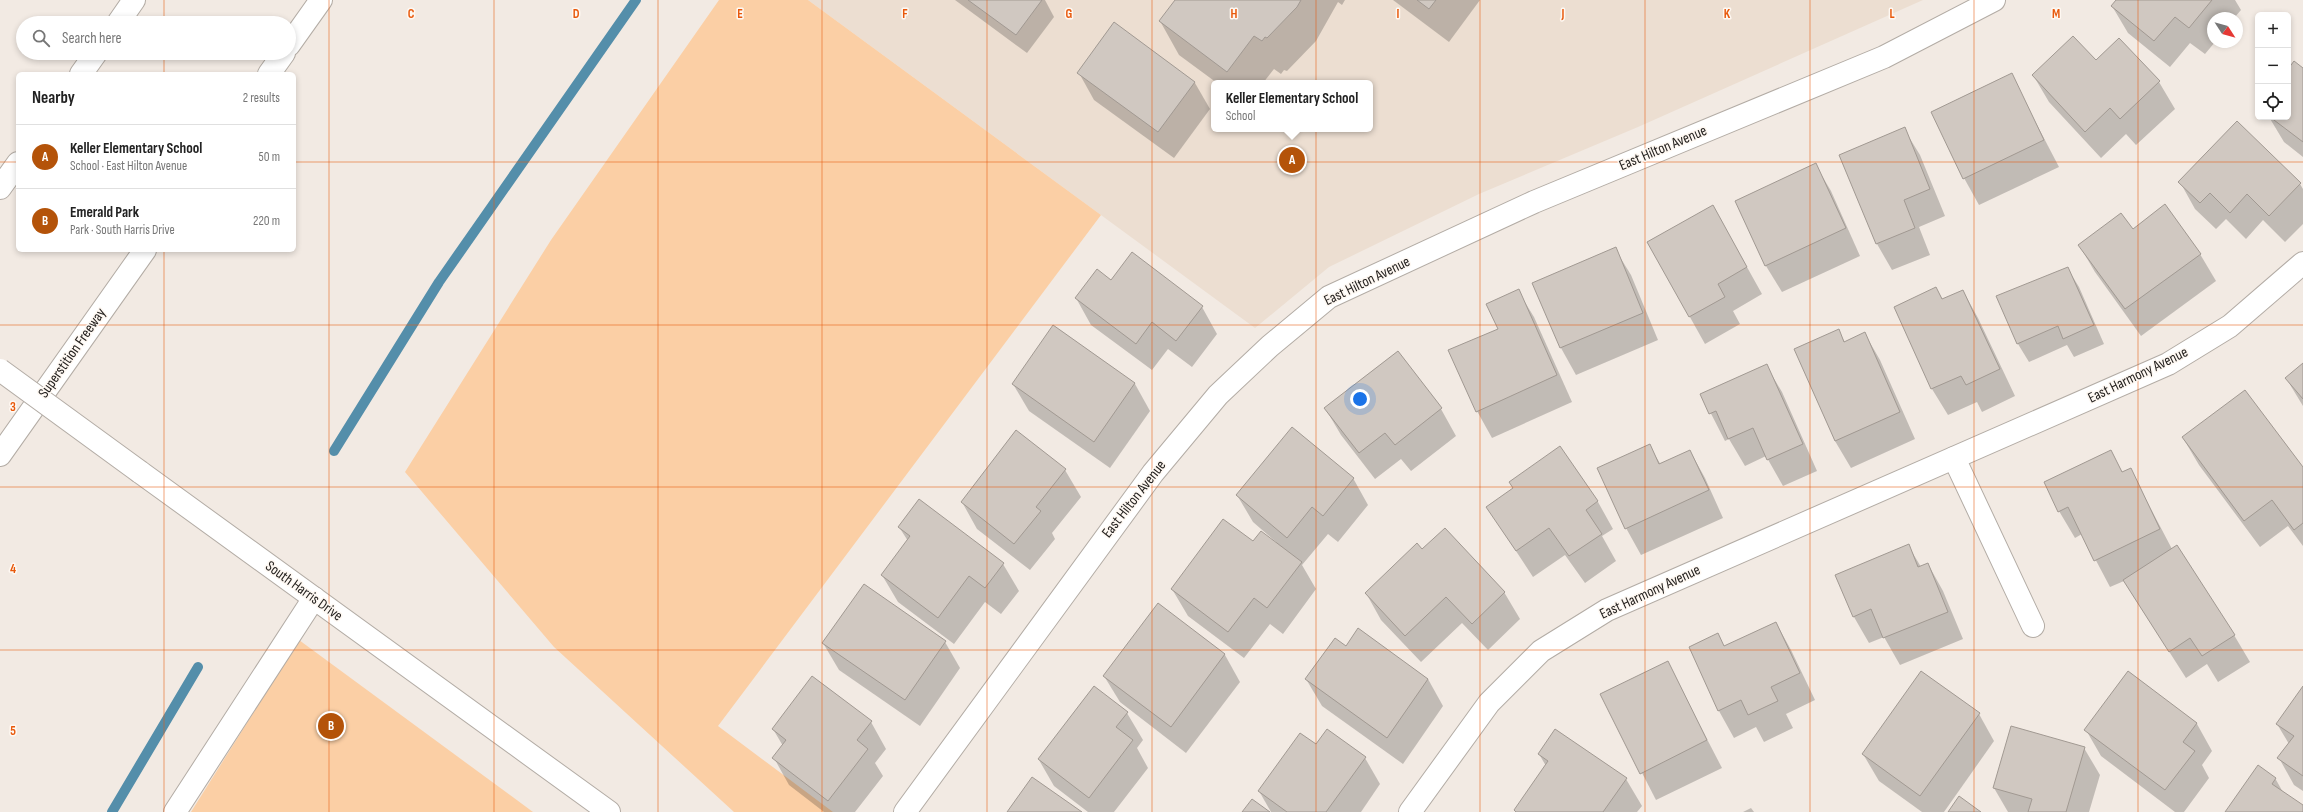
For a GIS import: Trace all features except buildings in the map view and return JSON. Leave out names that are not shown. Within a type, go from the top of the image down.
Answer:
[{"type":"main road","points":[[123,16],[134,0]]},
{"type":"main road","points":[[296,36],[321,0]]},
{"type":"main road","name":"East Hilton Avenue","points":[[905,812],[1153,473],[1218,395],[1270,346],[1329,297],[1534,202],[1884,57],[1994,0]]},
{"type":"main road","points":[[82,72],[91,60]]},
{"type":"main road","points":[[270,72],[279,60]]},
{"type":"main road","points":[[0,188],[16,165]]},
{"type":"main road","name":"Superstition Freeway","points":[[0,455],[144,252]]},
{"type":"main road","name":"East Harmony Avenue","points":[[1410,812],[1489,703],[1541,651],[1607,610],[2168,364],[2230,326],[2303,263]]},
{"type":"main road","name":"South Harris Drive","points":[[0,370],[609,812]]},
{"type":"main road","points":[[1954,458],[2032,626]]},
{"type":"main road","points":[[175,812],[314,598]]},
{"type":"shaded area","points":[[719,0],[808,0],[1101,215],[718,726],[833,812],[734,812],[554,647],[405,472],[551,240]]},
{"type":"shaded area","points":[[808,0],[1923,0],[1638,127],[1479,194],[1329,267],[1255,328]]},
{"type":"shaded area","points":[[299,640],[533,812],[191,812]]},
{"type":"waterway","points":[[334,451],[439,282],[636,0]]},
{"type":"waterway","points":[[112,812],[198,667]]},
{"type":"place","name":"Keller Elementary School","points":[[1292,160]]},
{"type":"place","name":"Emerald Park","points":[[331,726]]}]
